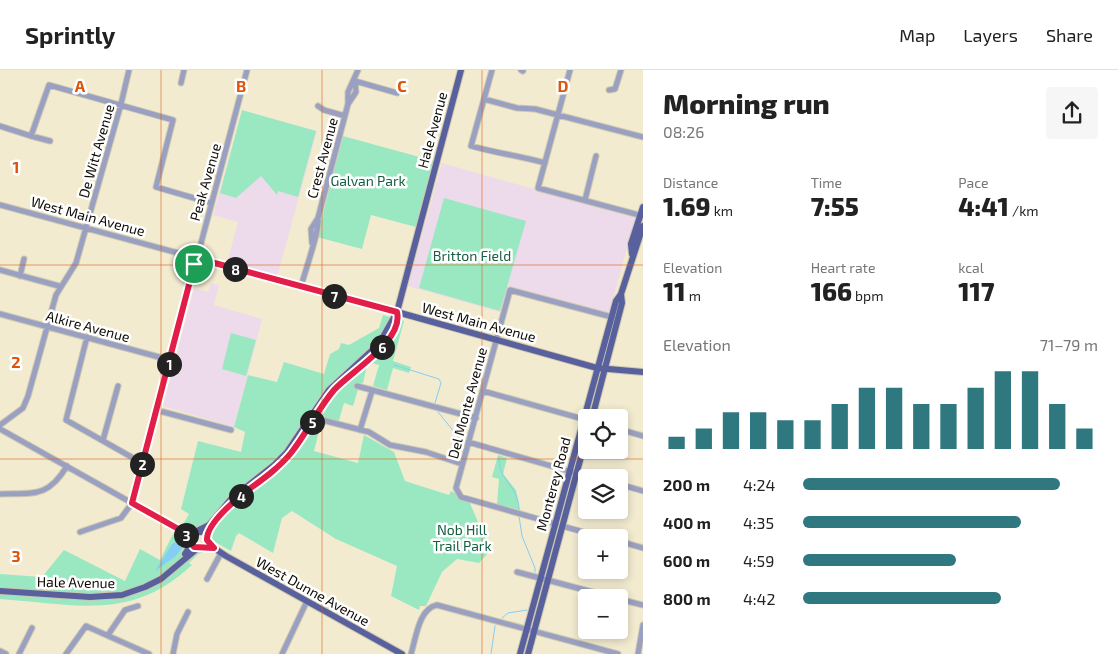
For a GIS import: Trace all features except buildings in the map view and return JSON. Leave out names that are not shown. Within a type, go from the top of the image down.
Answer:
[{"type":"main road","name":"Hale Avenue","points":[[0,589],[102,594],[121,591],[143,584],[165,572],[188,550],[192,537],[209,525],[231,499],[274,465],[287,452],[329,390],[379,344],[397,312],[461,70]]},
{"type":"main road","name":"Monterey Road","points":[[587,409],[622,303],[621,294],[632,254],[631,244],[643,207]]},
{"type":"main road","name":"Monterey Road","points":[[632,254],[638,246],[643,226]]},
{"type":"main road","name":"Monterey Road","points":[[594,409],[616,300],[621,294]]},
{"type":"main road","name":"Hale Avenue","points":[[0,589],[90,597],[122,595],[161,579],[200,548],[207,538],[208,531],[234,502],[276,469],[290,454],[338,386],[382,347],[395,326],[398,318],[397,312]]},
{"type":"main road","name":"West Main Avenue","points":[[397,312],[601,368],[643,372]]},
{"type":"main road","name":"Monterey Road","points":[[520,654],[530,631],[573,472],[578,446]]},
{"type":"main road","name":"Monterey Road","points":[[573,472],[578,459]]},
{"type":"main road","points":[[132,503],[192,537],[200,548],[214,548]]},
{"type":"main road","points":[[192,537],[203,532],[207,538]]},
{"type":"main road","name":"West Dunne Avenue","points":[[207,538],[214,548],[221,553],[402,654]]},
{"type":"main road","name":"Monterey Road","points":[[528,654],[530,631]]},
{"type":"street","name":"De Witt Avenue","points":[[0,425],[15,415],[26,402],[59,286],[76,263],[129,70]]},
{"type":"street","points":[[180,83],[184,70]]},
{"type":"street","name":"Peak Avenue","points":[[132,503],[247,70]]},
{"type":"street","name":"Crest Avenue","points":[[301,287],[312,243],[318,232],[318,218],[348,104],[356,92],[354,82],[358,70]]},
{"type":"street","points":[[492,70],[471,146],[502,155],[522,157],[545,163]]},
{"type":"street","points":[[570,70],[538,188],[641,215]]},
{"type":"street","points":[[609,90],[615,89],[621,70]]},
{"type":"street","points":[[354,82],[397,93]]},
{"type":"street","points":[[31,136],[49,85],[173,120],[156,188],[211,203]]},
{"type":"street","points":[[484,99],[558,115],[643,137]]},
{"type":"street","points":[[318,106],[345,116]]},
{"type":"street","points":[[0,126],[50,141]]},
{"type":"street","points":[[585,200],[596,156]]},
{"type":"street","name":"West Main Avenue","points":[[0,205],[397,312]]},
{"type":"street","points":[[20,276],[24,260]]},
{"type":"street","points":[[0,270],[59,286]]},
{"type":"street","name":"Del Monte Avenue","points":[[559,525],[461,497],[456,488],[462,464],[510,290],[612,317]]},
{"type":"street","name":"Alkire Avenue","points":[[0,314],[170,360]]},
{"type":"street","points":[[87,337],[66,420],[142,463]]},
{"type":"street","points":[[103,440],[118,386]]},
{"type":"street","points":[[357,386],[476,418]]},
{"type":"street","points":[[360,430],[372,390]]},
{"type":"street","points":[[483,391],[578,418]]},
{"type":"street","points":[[156,410],[231,430]]},
{"type":"street","points":[[322,420],[369,432],[390,444],[426,452],[462,464]]},
{"type":"street","points":[[0,429],[132,503],[121,518],[80,532]]},
{"type":"street","points":[[628,432],[643,436]]},
{"type":"street","points":[[468,442],[578,474]]},
{"type":"street","points":[[0,494],[43,492],[58,482],[67,466]]},
{"type":"street","points":[[628,487],[643,491]]},
{"type":"street","points":[[559,525],[578,530]]},
{"type":"street","points":[[628,544],[643,548]]},
{"type":"street","points":[[208,579],[221,553]]},
{"type":"street","points":[[517,572],[581,589]]},
{"type":"street","points":[[282,654],[307,601]]},
{"type":"street","points":[[628,601],[643,605]]},
{"type":"street","points":[[411,654],[424,612],[429,606],[437,605],[618,654]]},
{"type":"street","points":[[108,634],[125,610],[131,606],[138,606]]},
{"type":"street","points":[[173,654],[177,634],[188,612]]},
{"type":"street","points":[[638,654],[643,625]]},
{"type":"street","points":[[66,654],[86,626],[108,634],[149,654]]},
{"type":"street","points":[[19,654],[32,628]]},
{"type":"street","points":[[0,651],[6,654]]},
{"type":"shaded area","points":[[242,111],[317,131],[277,277],[227,263],[238,222],[213,215]]},
{"type":"shaded area","points":[[442,163],[635,218],[609,314],[508,286],[500,312],[408,286]]},
{"type":"shaded area","points":[[211,283],[219,285],[214,305],[262,319],[234,427],[163,406],[194,288],[208,292]]},
{"type":"green space","points":[[242,110],[316,131],[298,197],[278,191],[277,195],[261,176],[236,198],[220,193]]},
{"type":"green space","name":"Galvan Park","points":[[343,136],[434,161],[416,227],[371,215],[362,249],[317,237]]},
{"type":"green space","name":"Britton Field","points":[[444,198],[526,221],[500,311],[419,288]]},
{"type":"green space","name":"Nob Hill Trail Park","points":[[383,315],[404,321],[393,361],[411,367],[409,373],[393,368],[387,390],[373,386],[379,365],[371,363],[367,366],[363,383],[360,383],[353,406],[344,403],[338,424],[322,420],[314,451],[358,463],[364,435],[394,452],[405,481],[449,495],[451,491],[469,501],[488,545],[488,553],[479,563],[457,559],[442,572],[426,606],[420,606],[419,610],[391,596],[397,566],[336,539],[292,511],[282,518],[273,553],[239,533],[236,536],[231,551],[192,529],[181,528],[189,514],[181,509],[198,441],[241,452],[245,432],[234,427],[248,375],[277,382],[284,362],[324,374],[330,354],[339,349],[341,343],[349,345],[379,328]]},
{"type":"green space","points":[[231,333],[256,340],[246,376],[222,369]]},
{"type":"green space","points":[[498,455],[507,458],[503,474],[516,490],[520,510],[497,504],[499,479],[492,477]]},
{"type":"green space","points":[[173,534],[205,552],[198,554],[189,563],[192,565],[170,583],[147,595],[124,602],[101,605],[53,604],[0,599],[0,574],[42,577],[64,550],[125,581],[140,549],[160,560]]},
{"type":"water","points":[[177,541],[183,546],[176,556],[155,571],[172,544]]},
{"type":"waterway","points":[[394,365],[439,379],[441,383],[435,403]]},
{"type":"waterway","points":[[438,412],[464,444]]},
{"type":"waterway","points":[[499,458],[502,473],[516,495],[519,511]]},
{"type":"waterway","points":[[519,516],[522,536],[535,572]]},
{"type":"waterway","points":[[502,618],[508,613],[527,610]]},
{"type":"waterway","points":[[491,654],[495,626]]},
{"type":"route","points":[[196,258],[397,312],[398,318],[392,333],[382,347],[332,392],[290,454],[276,469],[234,502],[208,531],[207,540],[214,548],[194,547],[182,531],[132,503],[194,264],[196,258]]}]
